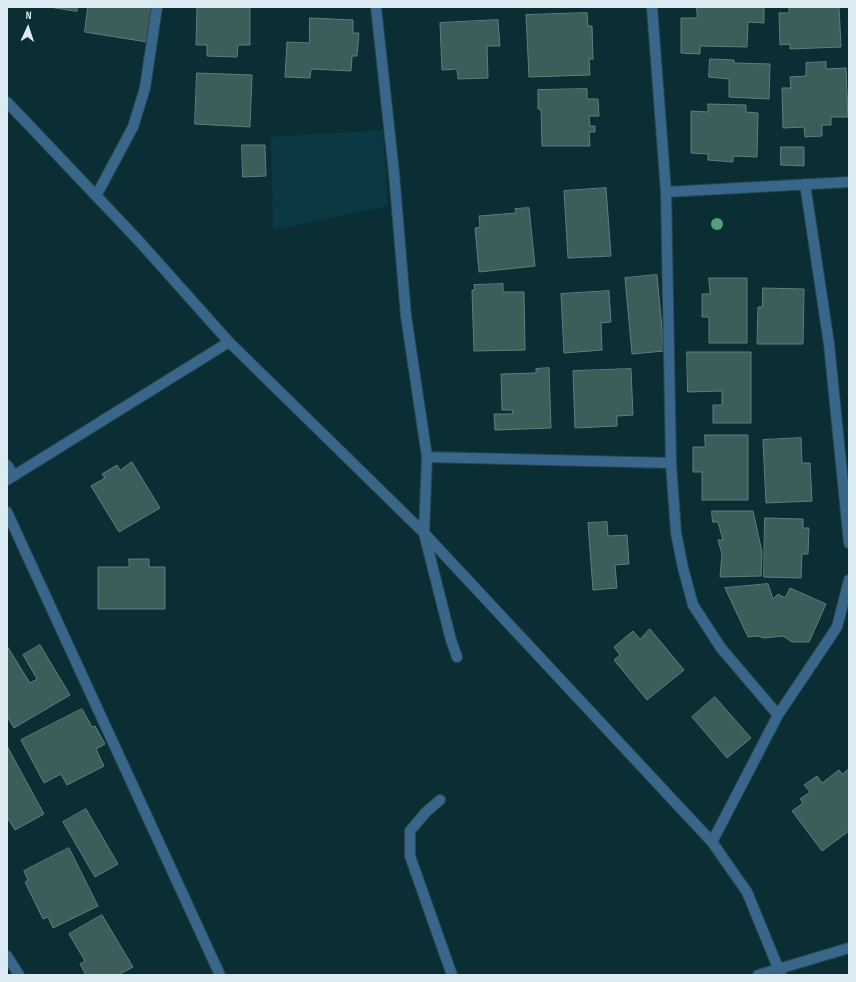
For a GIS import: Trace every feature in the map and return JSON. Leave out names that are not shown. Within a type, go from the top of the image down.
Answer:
[{"type":"street","points":[[96,196],[133,127],[145,88],[157,7]]},
{"type":"street","points":[[376,7],[394,173],[406,316],[427,457],[424,533],[451,640],[457,657]]},
{"type":"street","points":[[652,7],[666,192],[671,463],[676,533],[683,568],[693,605],[721,648],[778,715]]},
{"type":"street","points":[[8,104],[138,240],[229,342],[424,533],[712,842],[747,892],[780,972]]},
{"type":"street","points":[[666,192],[849,182]]},
{"type":"street","points":[[805,184],[830,344],[849,543]]},
{"type":"street","points":[[7,465],[10,478],[229,342]]},
{"type":"street","points":[[427,457],[671,463]]},
{"type":"street","points":[[7,512],[220,975]]},
{"type":"street","points":[[712,842],[778,715],[837,627],[849,580]]},
{"type":"street","points":[[440,800],[426,812],[410,831],[410,856],[452,975]]},
{"type":"street","points":[[758,975],[780,972],[849,948]]},
{"type":"street","points":[[7,956],[19,975]]},
{"type":"shaded area","points":[[383,130],[388,206],[273,230],[271,137]]},
{"type":"building","points":[[50,7],[77,7],[77,11]]},
{"type":"building","points":[[88,7],[152,7],[147,42],[85,32]]},
{"type":"building","points":[[250,7],[250,45],[238,45],[237,57],[207,56],[207,45],[196,45],[197,8]]},
{"type":"building","points":[[697,7],[764,7],[764,23],[748,22],[747,47],[700,46],[700,54],[681,53],[681,18],[697,18]]},
{"type":"building","points":[[789,7],[839,7],[841,47],[790,49],[790,44],[780,45],[779,13],[789,13]]},
{"type":"building","points":[[587,13],[588,26],[592,26],[593,59],[589,59],[590,75],[529,77],[526,15]]},
{"type":"building","points":[[310,18],[353,20],[353,33],[359,33],[357,56],[352,56],[351,71],[311,69],[310,78],[285,77],[287,42],[309,43]]},
{"type":"building","points":[[498,20],[500,46],[487,46],[488,78],[458,79],[457,69],[442,70],[440,23]]},
{"type":"building","points":[[710,59],[734,60],[734,63],[770,64],[769,99],[729,97],[729,79],[709,77]]},
{"type":"building","points":[[826,62],[826,69],[846,68],[848,117],[831,117],[831,125],[822,125],[822,136],[805,137],[804,127],[783,128],[782,88],[791,88],[790,77],[806,76],[806,63]]},
{"type":"building","points":[[197,73],[252,75],[250,127],[195,124]]},
{"type":"building","points":[[587,89],[587,99],[598,99],[599,116],[589,116],[590,126],[595,126],[595,132],[589,132],[590,146],[542,146],[541,110],[538,109],[538,90]]},
{"type":"building","points":[[708,104],[746,105],[746,112],[758,113],[757,157],[733,156],[733,162],[708,160],[708,154],[691,153],[691,111],[708,112]]},
{"type":"building","points":[[242,145],[265,145],[266,176],[243,177]]},
{"type":"building","points":[[781,147],[804,147],[804,166],[781,165]]},
{"type":"building","points":[[606,188],[611,256],[568,258],[564,191]]},
{"type":"building","points":[[529,208],[535,266],[479,272],[475,228],[480,227],[479,216],[516,213],[515,209]]},
{"type":"building","points":[[657,275],[664,351],[632,354],[625,278]]},
{"type":"building","points":[[709,278],[747,278],[747,343],[709,343],[709,317],[702,317],[702,294],[710,294]]},
{"type":"building","points":[[503,284],[503,292],[524,292],[525,350],[474,351],[472,290],[475,290],[474,285]]},
{"type":"building","points":[[763,288],[804,289],[803,344],[757,344],[758,307],[762,307]]},
{"type":"building","points":[[609,291],[611,322],[601,323],[602,350],[564,353],[561,294]]},
{"type":"building","points":[[687,352],[751,352],[751,423],[713,423],[713,405],[722,405],[722,391],[688,392]]},
{"type":"building","points":[[549,368],[551,428],[495,430],[494,414],[513,414],[512,410],[502,410],[501,374],[536,373],[536,369]]},
{"type":"building","points":[[631,369],[633,415],[617,416],[617,426],[575,428],[573,371]]},
{"type":"building","points":[[705,435],[748,435],[748,500],[702,500],[702,472],[693,472],[693,447],[705,447]]},
{"type":"building","points":[[801,438],[802,463],[810,463],[812,501],[766,503],[763,440]]},
{"type":"building","points":[[132,462],[160,508],[119,532],[91,486],[105,478],[102,474],[117,465],[120,470]]},
{"type":"building","points":[[712,511],[753,511],[762,552],[761,576],[720,577],[722,554],[718,540],[723,540],[718,522],[713,522]]},
{"type":"building","points":[[765,518],[803,519],[803,528],[809,528],[808,554],[802,554],[801,578],[764,577]]},
{"type":"building","points":[[607,522],[608,536],[627,535],[629,564],[615,565],[617,588],[593,590],[588,523]]},
{"type":"building","points":[[129,559],[149,559],[149,567],[165,567],[165,609],[98,609],[98,567],[129,567]]},
{"type":"building","points":[[768,584],[773,599],[778,594],[785,598],[790,588],[826,604],[809,642],[792,642],[783,636],[764,638],[758,636],[748,637],[725,588]]},
{"type":"building","points":[[650,629],[684,670],[647,700],[614,660],[620,655],[614,647],[633,631],[640,639]]},
{"type":"building","points":[[40,645],[70,695],[14,728],[7,716],[7,646],[30,683],[37,679],[23,655]]},
{"type":"building","points":[[715,697],[751,738],[727,758],[692,717]]},
{"type":"building","points":[[82,709],[92,727],[95,726],[105,744],[96,749],[104,766],[67,785],[61,774],[44,783],[21,740]]},
{"type":"building","points":[[7,746],[44,814],[15,830],[7,817]]},
{"type":"building","points":[[849,769],[849,831],[822,851],[792,811],[803,803],[800,799],[810,792],[804,785],[817,776],[822,783],[839,770],[842,774]]},
{"type":"building","points":[[86,809],[118,864],[95,877],[63,822]]},
{"type":"building","points":[[69,848],[98,906],[53,928],[48,917],[43,919],[25,882],[28,880],[24,871]]},
{"type":"building","points":[[102,915],[133,967],[118,975],[86,975],[80,964],[85,961],[69,934]]}]
